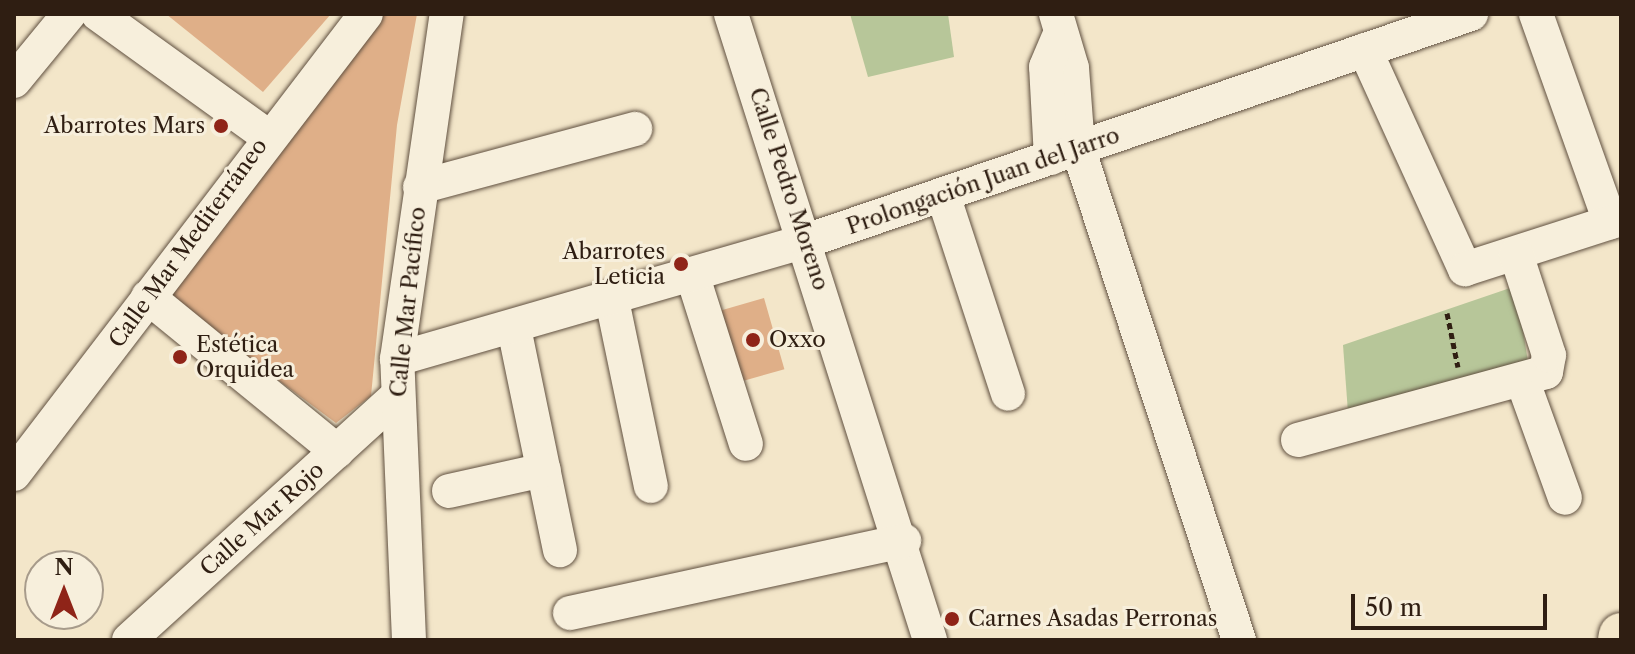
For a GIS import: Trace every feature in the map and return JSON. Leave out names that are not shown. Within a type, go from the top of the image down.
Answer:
[{"type":"street","points":[[14,81],[69,14]]},
{"type":"street","points":[[98,14],[266,135]]},
{"type":"street","name":"Calle Mar Mediterráneo","points":[[14,474],[266,135],[366,14]]},
{"type":"street","name":"Calle Mar Pacífico","points":[[409,640],[396,397],[397,359],[447,14]]},
{"type":"street","name":"Calle Pedro Moreno","points":[[731,14],[904,541],[930,640]]},
{"type":"street","name":"Prolongación Juan del Jarro","points":[[397,359],[693,277],[806,241],[1471,14]]},
{"type":"street","points":[[1365,50],[1465,269],[1615,221],[1536,14]]},
{"type":"street","points":[[1058,25],[1046,67],[1065,153],[1239,640]]},
{"type":"street","points":[[420,187],[635,129]]},
{"type":"street","points":[[943,195],[1008,394]]},
{"type":"street","points":[[1298,440],[1523,382],[1546,372],[1549,355],[1516,254]]},
{"type":"street","points":[[693,277],[746,444]]},
{"type":"street","points":[[148,297],[337,451]]},
{"type":"street","points":[[612,300],[651,486]]},
{"type":"street","points":[[514,328],[560,550]]},
{"type":"street","points":[[1523,382],[1565,498]]},
{"type":"street","name":"Calle Mar Rojo","points":[[129,640],[396,397]]},
{"type":"street","points":[[449,491],[544,470]]},
{"type":"street","points":[[570,613],[904,541]]},
{"type":"path","points":[[1447,313],[1464,398]]},
{"type":"green space","points":[[850,14],[948,14],[954,57],[868,77]]},
{"type":"green space","points":[[1516,286],[1531,381],[1349,426],[1343,345]]},
{"type":"building","points":[[166,14],[331,14],[263,92]]},
{"type":"building","points":[[385,14],[417,14],[397,125],[371,396],[336,423],[163,295]]},
{"type":"building","name":"Oxxo","points":[[764,298],[784,369],[741,382],[721,310]]},
{"type":"place","name":"Abarrotes Mars","points":[[221,126]]},
{"type":"place","name":"Abarrotes Leticia","points":[[681,264]]},
{"type":"place","name":"Oxxo","points":[[753,340]]},
{"type":"place","name":"Estética Orquidea","points":[[180,357]]},
{"type":"place","name":"Carnes Asadas Perronas","points":[[952,619]]}]
